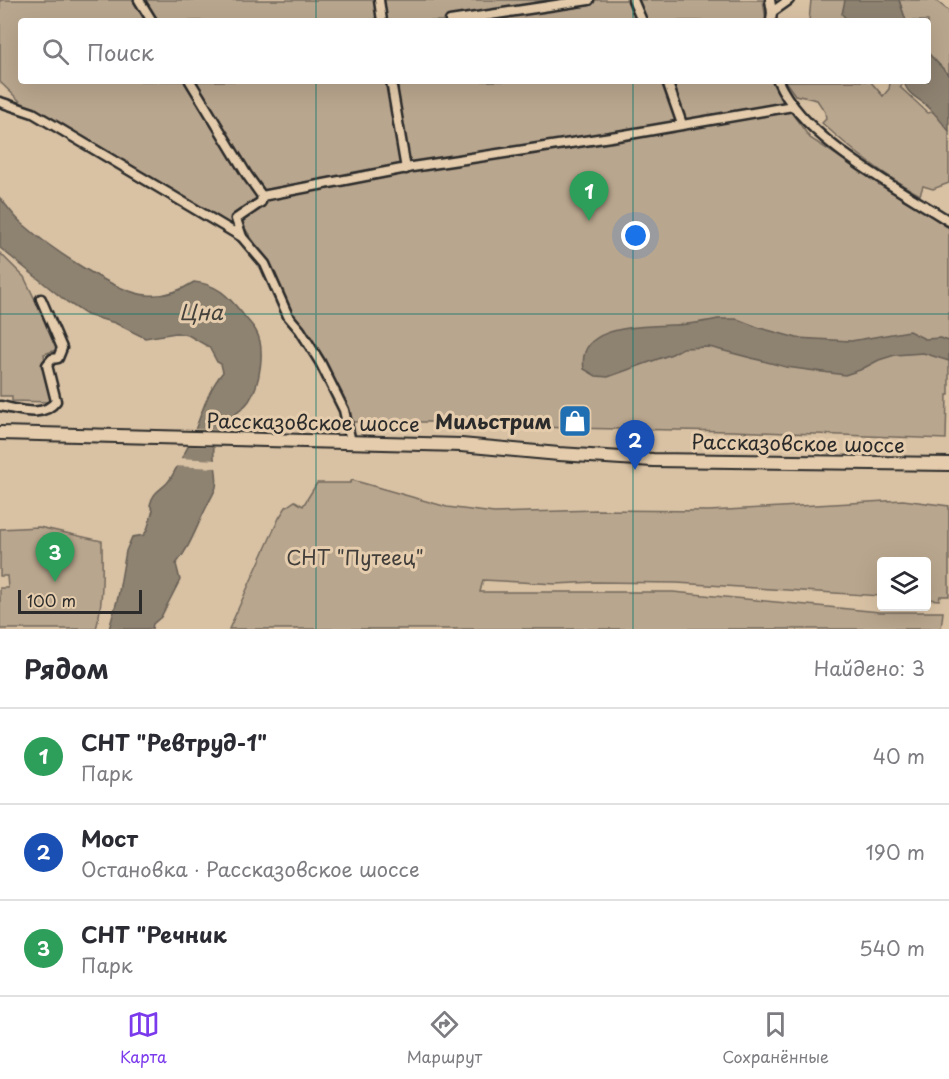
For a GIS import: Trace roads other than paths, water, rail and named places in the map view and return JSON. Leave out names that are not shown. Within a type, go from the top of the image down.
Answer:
[{"type":"main road","name":"Рассказовское шоссе","points":[[0,433],[461,444],[559,454],[653,460],[949,464]]},
{"type":"street","points":[[139,0],[150,18]]},
{"type":"street","points":[[379,0],[382,18]]},
{"type":"street","points":[[470,18],[589,0]]},
{"type":"street","points":[[633,0],[641,18]]},
{"type":"street","points":[[770,0],[772,16]]},
{"type":"street","points":[[772,16],[789,0]]},
{"type":"street","points":[[192,84],[247,175],[262,195],[261,202],[236,219],[242,237]]},
{"type":"street","points":[[392,84],[406,169]]},
{"type":"street","points":[[668,84],[682,124]]},
{"type":"street","points":[[780,84],[794,106],[827,140],[949,221]]},
{"type":"street","points":[[0,102],[33,113],[242,237],[265,264],[288,316],[321,362],[342,404],[351,442]]},
{"type":"street","points":[[262,195],[406,169],[794,106]]},
{"type":"street","points":[[0,406],[44,411],[56,401],[47,364],[52,359],[58,358],[62,348],[41,299]]},
{"type":"water","points":[[845,0],[899,0],[905,18],[845,18],[842,14]]},
{"type":"water","points":[[931,56],[949,75],[949,131],[932,111],[905,85],[931,84]]},
{"type":"water","name":"Цна","points":[[0,198],[21,222],[49,245],[83,268],[118,286],[147,295],[172,293],[194,282],[216,288],[237,307],[255,329],[259,338],[261,356],[256,386],[244,407],[220,429],[214,447],[217,477],[215,490],[189,544],[176,564],[180,580],[161,617],[153,624],[152,629],[109,629],[118,597],[126,551],[132,537],[144,535],[147,530],[153,510],[150,505],[153,497],[169,481],[187,449],[210,393],[223,372],[221,364],[217,362],[209,347],[188,335],[176,333],[145,338],[115,323],[87,315],[67,302],[0,248]]},
{"type":"water","points":[[718,319],[737,319],[797,338],[851,341],[909,331],[925,339],[940,338],[949,341],[949,361],[923,353],[895,355],[845,375],[786,367],[709,347],[683,348],[608,377],[596,376],[584,369],[584,354],[590,343],[600,336],[629,328],[689,324]]},
{"type":"place","name":"СНТ \"Ревтруд-1\"","points":[[589,221]]},
{"type":"place","name":"Мильстрим","points":[[575,421]]},
{"type":"place","name":"Мост","points":[[635,470]]},
{"type":"place","name":"СНТ \"Речник","points":[[55,582]]},
{"type":"park label","name":"СНТ \"Путеец\"","points":[[355,557]]}]
